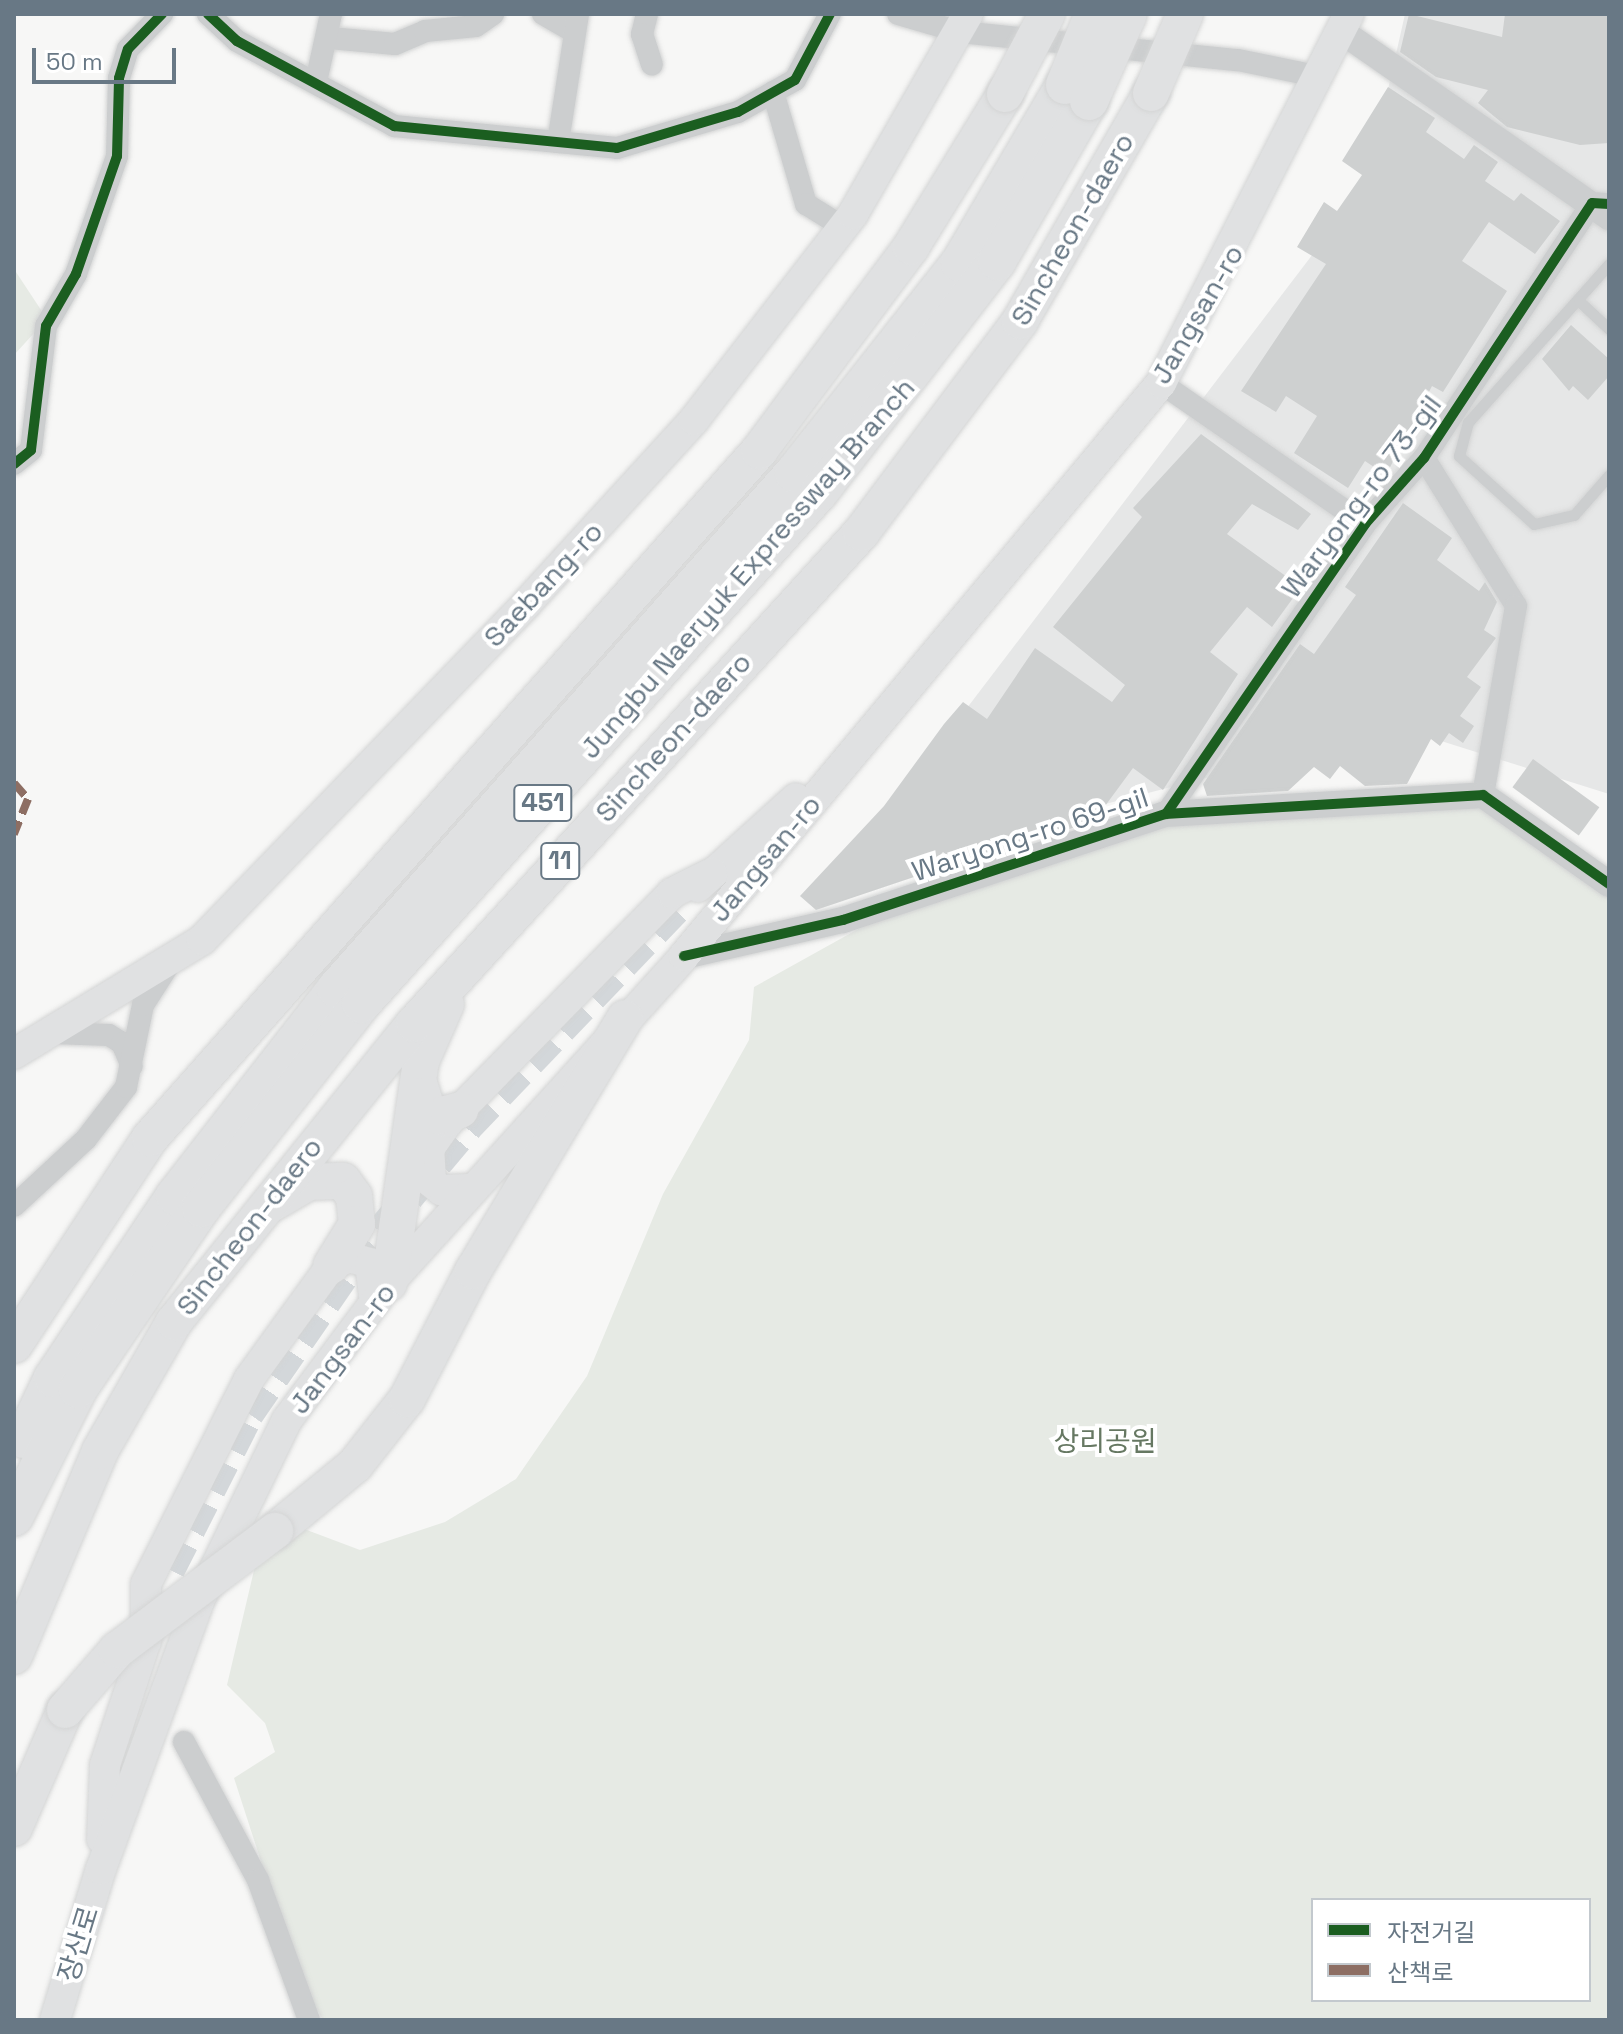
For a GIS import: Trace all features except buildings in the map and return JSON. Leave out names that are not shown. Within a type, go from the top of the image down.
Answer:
[{"type":"highway","points":[[14,1303],[150,1138],[759,451],[911,247],[1005,94],[1047,14]]},
{"type":"highway","name":"Jungbu Naeryuk Expressway Branch","points":[[14,1517],[78,1389],[201,1208],[361,1004],[820,491],[997,261],[1077,93],[1094,14]]},
{"type":"highway","name":"Jungbu Naeryuk Expressway Branch","points":[[14,1461],[53,1378],[175,1196],[336,989],[794,473],[960,263],[1128,14]]},
{"type":"highway","name":"Sincheon-daero","points":[[14,1656],[100,1451],[174,1322],[261,1210],[464,969],[861,533],[1020,321],[1151,93],[1185,14]]},
{"type":"highway","points":[[382,1292],[421,1061],[464,969]]},
{"type":"highway","points":[[14,1828],[65,1710],[117,1650],[275,1531],[355,1465],[407,1399],[473,1271],[625,1018]]},
{"type":"highway","points":[[419,1083],[427,1109],[438,1116],[460,1110]]},
{"type":"highway","points":[[14,1345],[150,1138]]},
{"type":"highway","points":[[261,1210],[309,1182],[343,1181],[354,1196],[357,1224],[331,1266]]},
{"type":"main road","name":"Saebang-ro","points":[[14,1054],[202,940],[590,534],[694,420],[843,227],[964,23]]},
{"type":"main road","name":"Jangsan-ro","points":[[101,1869],[233,1524],[287,1420],[382,1292],[469,1189],[684,956],[1161,383],[1347,24]]},
{"type":"main road","points":[[679,906],[863,738]]},
{"type":"main road","points":[[469,1189],[441,1190],[431,1182],[429,1149],[460,1110],[672,893],[712,873]]},
{"type":"main road","points":[[146,1642],[146,1584],[183,1499],[249,1379],[331,1266],[349,1257],[370,1263],[382,1292]]},
{"type":"main road","points":[[101,1869],[105,1765],[169,1571]]},
{"type":"main road","name":"장산로","points":[[55,2020],[101,1869]]},
{"type":"street","points":[[14,464],[31,450],[46,326],[76,274],[117,156],[119,78],[128,49],[162,14]]},
{"type":"street","points":[[208,14],[237,41],[394,126],[558,142],[641,145],[773,92],[795,80],[830,14]]},
{"type":"street","points":[[316,82],[330,38],[331,14]]},
{"type":"street","points":[[330,38],[395,44],[425,31],[476,26],[493,14]]},
{"type":"street","points":[[543,14],[575,22],[558,142]]},
{"type":"street","points":[[647,14],[642,34],[652,64]]},
{"type":"street","points":[[898,14],[1238,60],[1321,77]]},
{"type":"street","name":"Waryong-ro 73-gil","points":[[1166,814],[1365,524],[1424,458],[1603,208],[1347,24]]},
{"type":"street","points":[[773,92],[806,204],[843,227]]},
{"type":"street","points":[[1161,383],[1365,524]]},
{"type":"street","points":[[1424,458],[1516,606],[1483,795],[1609,884]]},
{"type":"street","name":"Waryong-ro 69-gil","points":[[684,956],[843,920],[1166,814],[1483,795]]},
{"type":"street","points":[[14,1206],[111,1110],[132,1067],[143,1005],[182,952]]},
{"type":"street","points":[[51,1033],[109,1035],[122,1043],[132,1067]]},
{"type":"street","points":[[184,1742],[258,1880],[309,2020]]},
{"type":"lane","points":[[1609,264],[1468,422],[1459,456],[1534,524],[1574,515],[1609,475]]},
{"type":"lane","points":[[1579,301],[1609,329]]},
{"type":"shaded area","points":[[1405,14],[1609,14],[1609,794],[1400,728],[842,872],[1367,183]]},
{"type":"green space","points":[[14,269],[47,319],[14,355]]},
{"type":"green space","name":"상리공원","points":[[1484,806],[1609,897],[1609,2020],[323,2020],[300,1982],[234,1778],[275,1752],[265,1723],[227,1685],[267,1515],[360,1550],[445,1522],[516,1479],[587,1376],[663,1194],[749,1040],[754,987],[860,928],[1165,825]]},
{"type":"tunnel","points":[[170,1570],[249,1414],[351,1266],[468,1127],[679,906]]},
{"type":"marked path","points":[[14,783],[28,799],[14,834]]},
{"type":"cycle path","points":[[14,464],[31,450],[46,326],[76,274],[117,156],[119,78],[128,49],[162,14]]},
{"type":"cycle path","points":[[208,14],[237,41],[394,126],[617,148],[738,112],[795,80],[830,14]]},
{"type":"cycle path","points":[[1166,814],[1365,524],[1424,458],[1592,203],[1609,204]]},
{"type":"cycle path","points":[[684,956],[843,920],[1166,814],[1483,795],[1609,884]]}]
